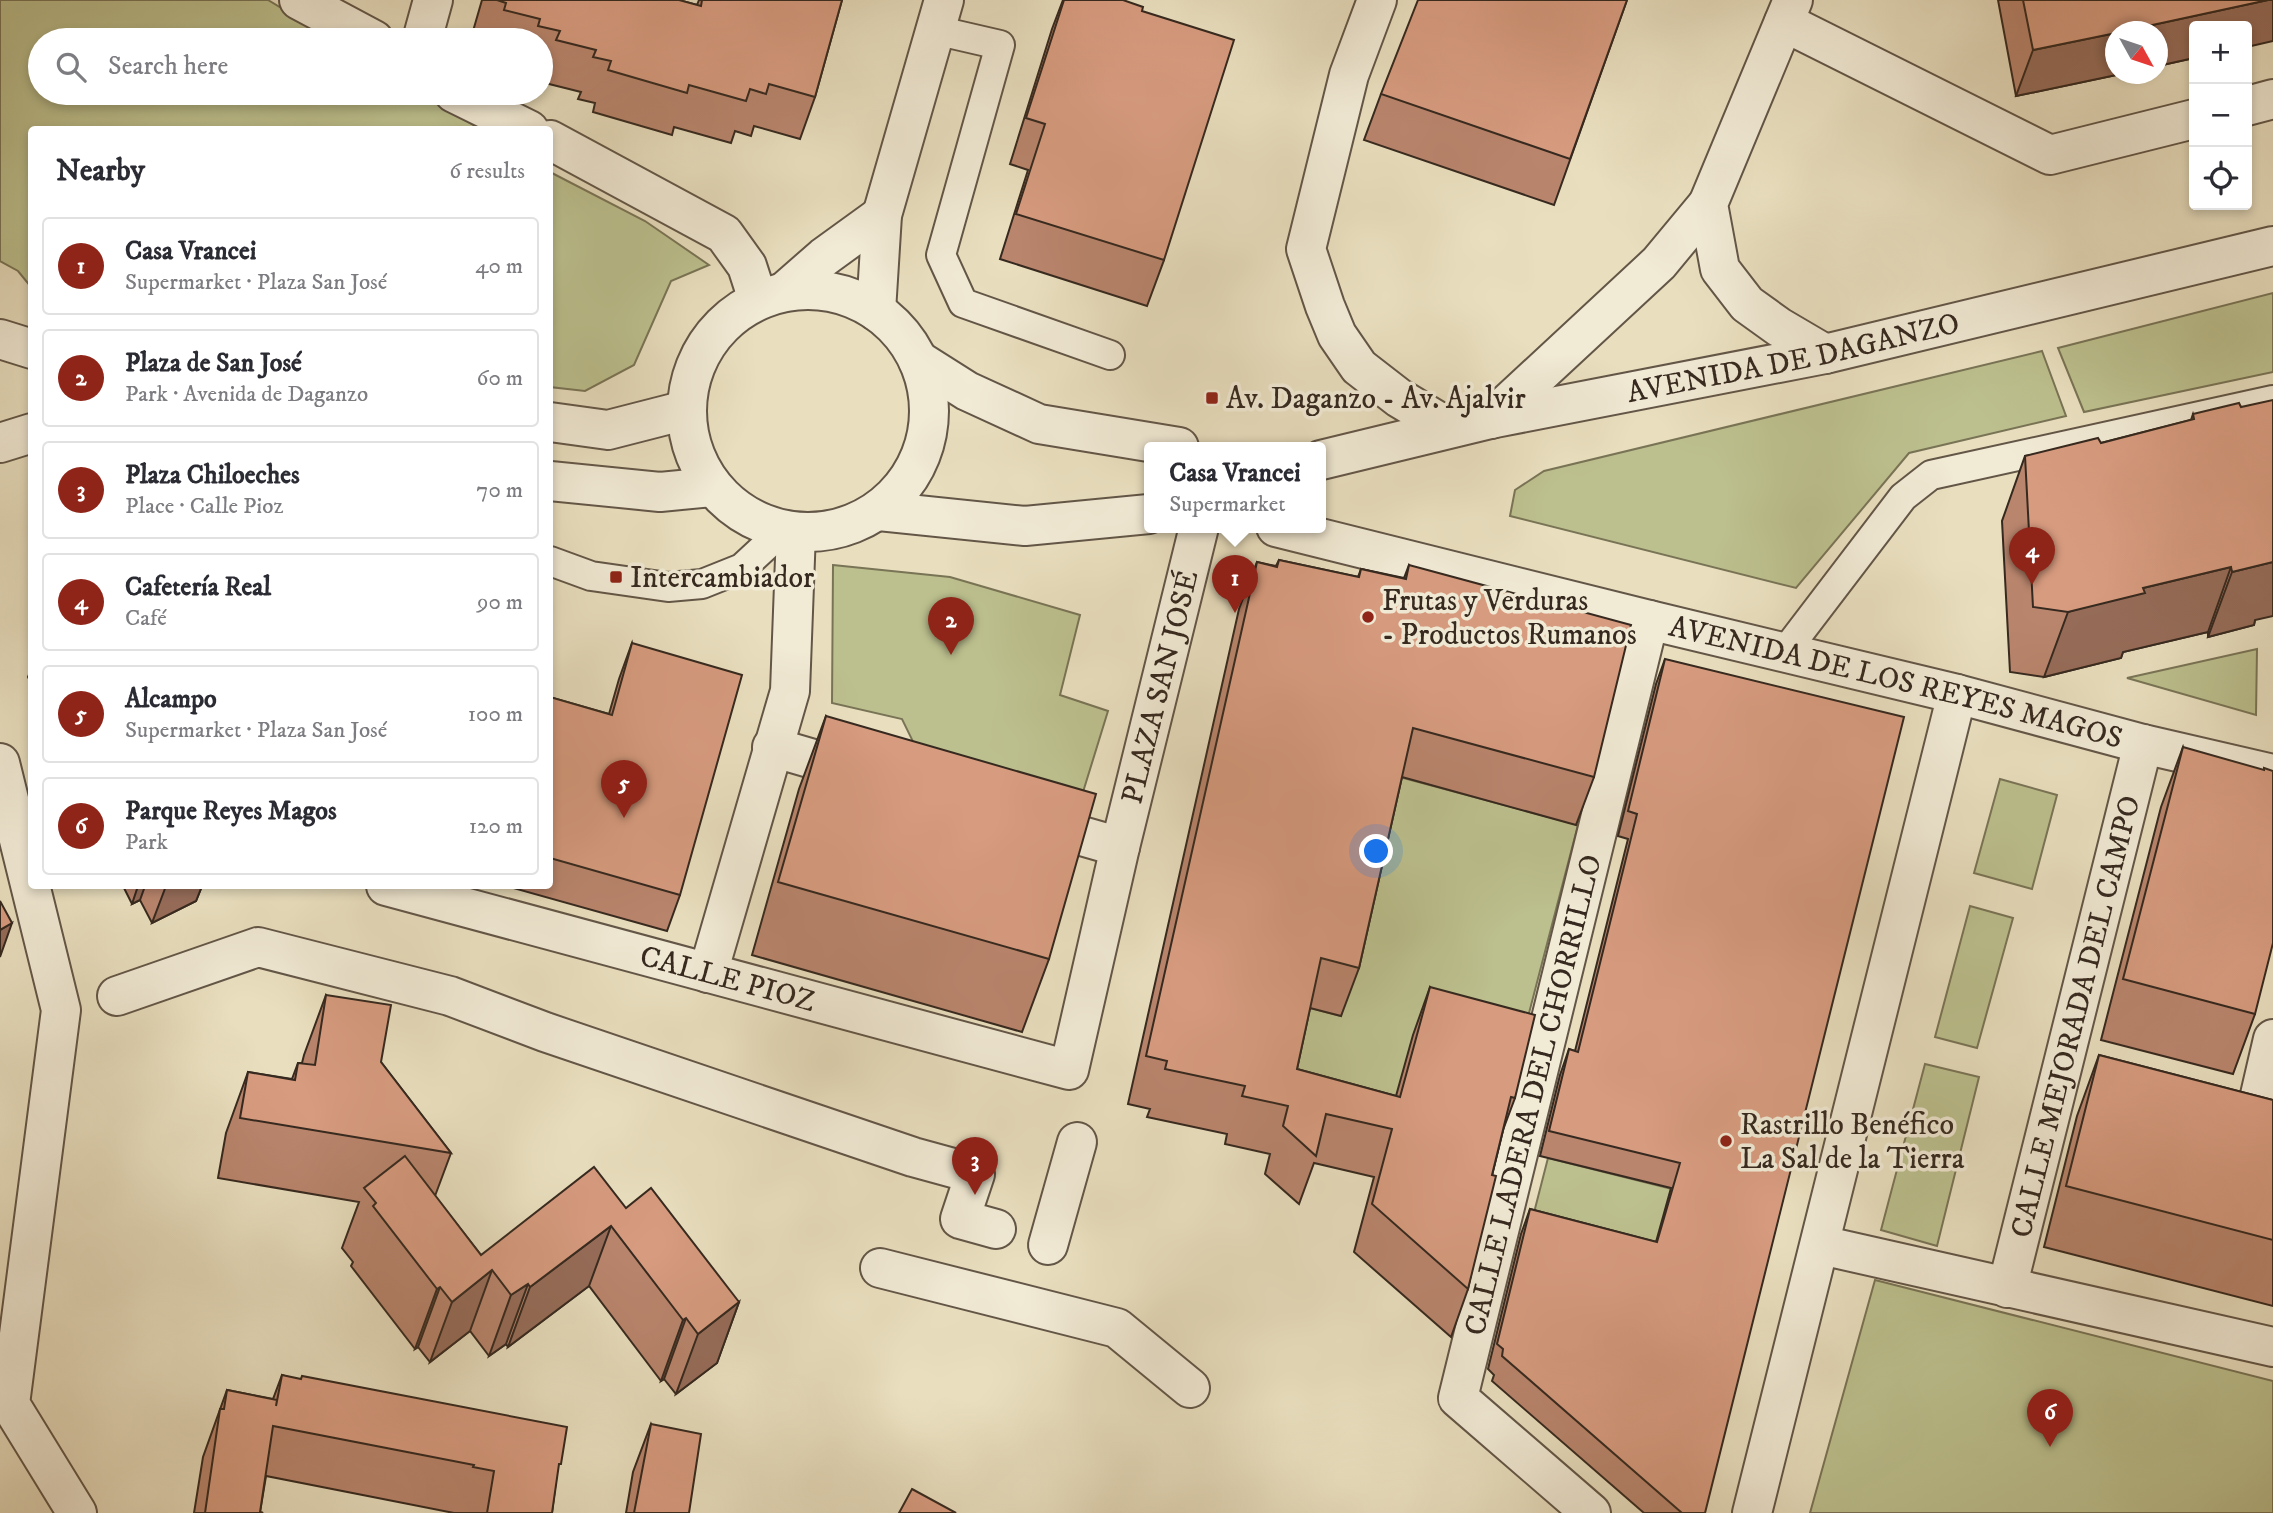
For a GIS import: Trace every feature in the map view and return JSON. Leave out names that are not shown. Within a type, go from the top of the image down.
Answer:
[{"type":"street","points":[[299,0],[352,28]]},
{"type":"street","points":[[425,28],[433,0]]},
{"type":"street","points":[[1377,0],[1349,75],[1306,249],[1337,335],[1359,367],[1399,398],[1449,428]]},
{"type":"street","points":[[1490,419],[1659,263],[1708,204],[1788,11],[2050,155],[2189,120]]},
{"type":"street","points":[[876,311],[882,215],[939,15]]},
{"type":"street","points":[[2252,105],[2273,99]]},
{"type":"street","points":[[478,105],[521,126]]},
{"type":"street","points":[[553,142],[724,234],[771,296]]},
{"type":"street","points":[[1708,204],[1720,269],[1747,304],[1825,355]]},
{"type":"street","points":[[771,296],[817,290],[848,296],[876,311],[901,332],[918,360],[929,400],[926,443],[908,481],[879,511],[849,526],[816,533],[789,531],[743,514],[712,487],[693,451],[686,411],[694,370],[715,334],[882,215]]},
{"type":"street","name":"AVENIDA DE DAGANZO","points":[[1326,459],[1490,419],[1825,355],[2270,248]]},
{"type":"street","points":[[0,339],[28,348]]},
{"type":"street","points":[[918,360],[967,391],[1038,424],[1148,442]]},
{"type":"street","points":[[553,422],[608,430],[686,411]]},
{"type":"street","points":[[0,443],[28,434]]},
{"type":"street","points":[[553,481],[660,492],[712,487]]},
{"type":"street","points":[[879,511],[1025,526],[1144,514]]},
{"type":"street","points":[[708,974],[790,691],[789,531]]},
{"type":"street","name":"PLAZA SAN JOSÉ","points":[[1069,1070],[1198,533]]},
{"type":"street","name":"AVENIDA DE LOS REYES MAGOS","points":[[1300,533],[1958,694],[2143,744],[2273,774]]},
{"type":"street","name":"CALLE LADERA DEL CHORRILLO","points":[[1591,1513],[1458,1398],[1649,620]]},
{"type":"street","points":[[1752,1513],[1958,694]]},
{"type":"street","name":"CALLE MEJORADA DEL CAMPO","points":[[2007,1288],[2143,744]]},
{"type":"street","points":[[772,747],[896,783]]},
{"type":"street","points":[[0,763],[28,876]]},
{"type":"street","name":"PLAZA SAN JOSÉ","points":[[1001,813],[1121,847]]},
{"type":"street","points":[[31,889],[61,1010],[5,1408],[77,1513]]},
{"type":"street","name":"CALLE PIOZ","points":[[397,889],[1069,1070]]},
{"type":"street","points":[[117,996],[258,947],[450,996],[545,1032],[913,1157],[975,1174],[960,1219],[996,1229]]},
{"type":"street","points":[[2215,1111],[2263,1124],[2273,1039]]},
{"type":"street","points":[[2061,1070],[2100,1080]]},
{"type":"street","points":[[1048,1245],[1077,1142]]},
{"type":"street","points":[[1821,1245],[2273,1347]]},
{"type":"street","points":[[880,1268],[1117,1328],[1190,1388]]},
{"type":"lane","points":[[939,15],[1000,45],[941,255],[963,303],[1110,355]]},
{"type":"lane","points":[[1784,653],[1903,497],[1931,475],[2273,400]]},
{"type":"lane","points":[[553,562],[591,576],[668,587],[702,584],[742,568],[789,531]]},
{"type":"green space","points":[[0,0],[268,0],[314,28],[28,28],[28,105],[440,105],[475,126],[28,126],[28,283],[18,271],[0,261]]},
{"type":"green space","points":[[553,174],[645,221],[709,265],[671,281],[634,365],[585,391],[553,387]]},
{"type":"green space","points":[[2273,293],[2273,372],[2084,412],[2058,348]]},
{"type":"green space","points":[[2042,351],[2066,416],[1909,453],[1796,588],[1510,516],[1515,490],[1544,471]]},
{"type":"green space","points":[[833,565],[950,577],[1080,615],[1060,695],[1108,711],[1079,805],[921,758],[902,719],[832,703]]},
{"type":"green space","points":[[2257,649],[2256,715],[2127,678]]},
{"type":"green space","points":[[1396,776],[1578,825],[1516,1063],[1383,1145],[1280,1117],[1303,1006],[1341,1016]]},
{"type":"green space","points":[[2000,779],[2057,795],[2032,889],[1974,873]]},
{"type":"green space","points":[[1970,906],[2013,918],[1977,1048],[1935,1037]]},
{"type":"green space","points":[[1925,1064],[1979,1077],[1937,1246],[1881,1230]]},
{"type":"green space","points":[[1548,1158],[1740,1206],[1648,1267],[1528,1236]]},
{"type":"green space","points":[[1875,1280],[2273,1381],[2273,1513],[1810,1513]]},
{"type":"building","points":[[497,0],[679,0],[701,6],[702,0],[842,0],[815,97],[769,84],[766,94],[750,89],[746,101],[689,85],[687,93],[608,70],[611,61],[593,57],[596,50],[556,40],[560,31],[538,26],[540,19],[504,10],[506,3]]},
{"type":"building","points":[[1064,0],[1123,0],[1143,7],[1142,11],[1234,40],[1164,260],[1016,214],[1045,124],[1026,118]]},
{"type":"building","points":[[1418,0],[1627,0],[1570,159],[1381,94]]},
{"type":"building","points":[[2023,0],[2268,0],[2168,22],[2105,21],[2105,35],[2033,50]]},
{"type":"building","points":[[2273,400],[2273,562],[2232,572],[2231,567],[2143,588],[2145,593],[2068,612],[2033,607],[2025,456],[2098,438],[2101,443],[2194,419],[2193,414],[2239,403],[2241,407]]},
{"type":"building","points":[[1279,560],[1359,577],[1361,569],[1406,579],[1409,565],[1631,625],[1594,777],[1413,728],[1359,968],[1321,958],[1297,1069],[1400,1097],[1430,987],[1535,1015],[1515,1098],[1511,1097],[1492,1175],[1496,1176],[1468,1289],[1372,1204],[1392,1129],[1326,1114],[1316,1156],[1283,1126],[1288,1106],[1242,1096],[1245,1086],[1165,1069],[1167,1061],[1146,1056],[1257,562],[1277,567]]},
{"type":"building","points":[[632,643],[742,675],[680,895],[553,859],[553,698],[612,715]]},
{"type":"building","points":[[1665,659],[1904,717],[1705,1513],[1682,1513],[1502,1356],[1503,1349],[1497,1344],[1530,1209],[1657,1242],[1680,1163],[1549,1131],[1569,1049],[1578,1052],[1637,814],[1628,811]]},
{"type":"building","points":[[826,716],[1096,794],[1049,959],[778,882]]},
{"type":"building","points":[[2183,747],[2273,771],[2273,943],[2255,1014],[2123,979]]},
{"type":"building","points":[[0,901],[12,923],[0,930]]},
{"type":"building","points":[[326,995],[391,1005],[381,1062],[451,1153],[240,1118],[248,1072],[295,1080],[298,1063],[315,1065]]},
{"type":"building","points":[[2099,1055],[2273,1100],[2273,1240],[2066,1186]]},
{"type":"building","points":[[405,1156],[481,1255],[594,1167],[626,1208],[651,1188],[739,1302],[698,1334],[686,1318],[683,1320],[611,1226],[530,1287],[528,1284],[511,1295],[492,1270],[452,1302],[440,1287],[437,1289],[373,1206],[376,1203],[364,1188]]},
{"type":"building","points":[[282,1375],[301,1379],[302,1376],[567,1427],[552,1513],[487,1513],[494,1471],[273,1426],[260,1512],[263,1513],[205,1513],[220,1409],[224,1409],[227,1390],[277,1400],[276,1406]]},
{"type":"building","points":[[651,1424],[701,1434],[689,1513],[634,1513]]},
{"type":"building","points":[[912,1489],[956,1513],[899,1513]]},
{"type":"place","name":"Av. Daganzo - Av. Ajalvir","points":[[1212,398]]},
{"type":"place","name":"Intercambiador","points":[[616,577]]},
{"type":"place","name":"Cafetería Real","points":[[2032,585]]},
{"type":"place","name":"Casa Vrancei","points":[[1235,613]]},
{"type":"place","name":"Frutas y Verduras - Productos Rumanos","points":[[1368,617]]},
{"type":"place","name":"Plaza de San José","points":[[951,655]]},
{"type":"place","name":"Alcampo","points":[[624,818]]},
{"type":"place","name":"Rastrillo Benéfico La Sal de la Tierra","points":[[1726,1141]]},
{"type":"place","name":"Plaza Chiloeches","points":[[975,1195]]},
{"type":"place","name":"Parque Reyes Magos","points":[[2050,1447]]}]
